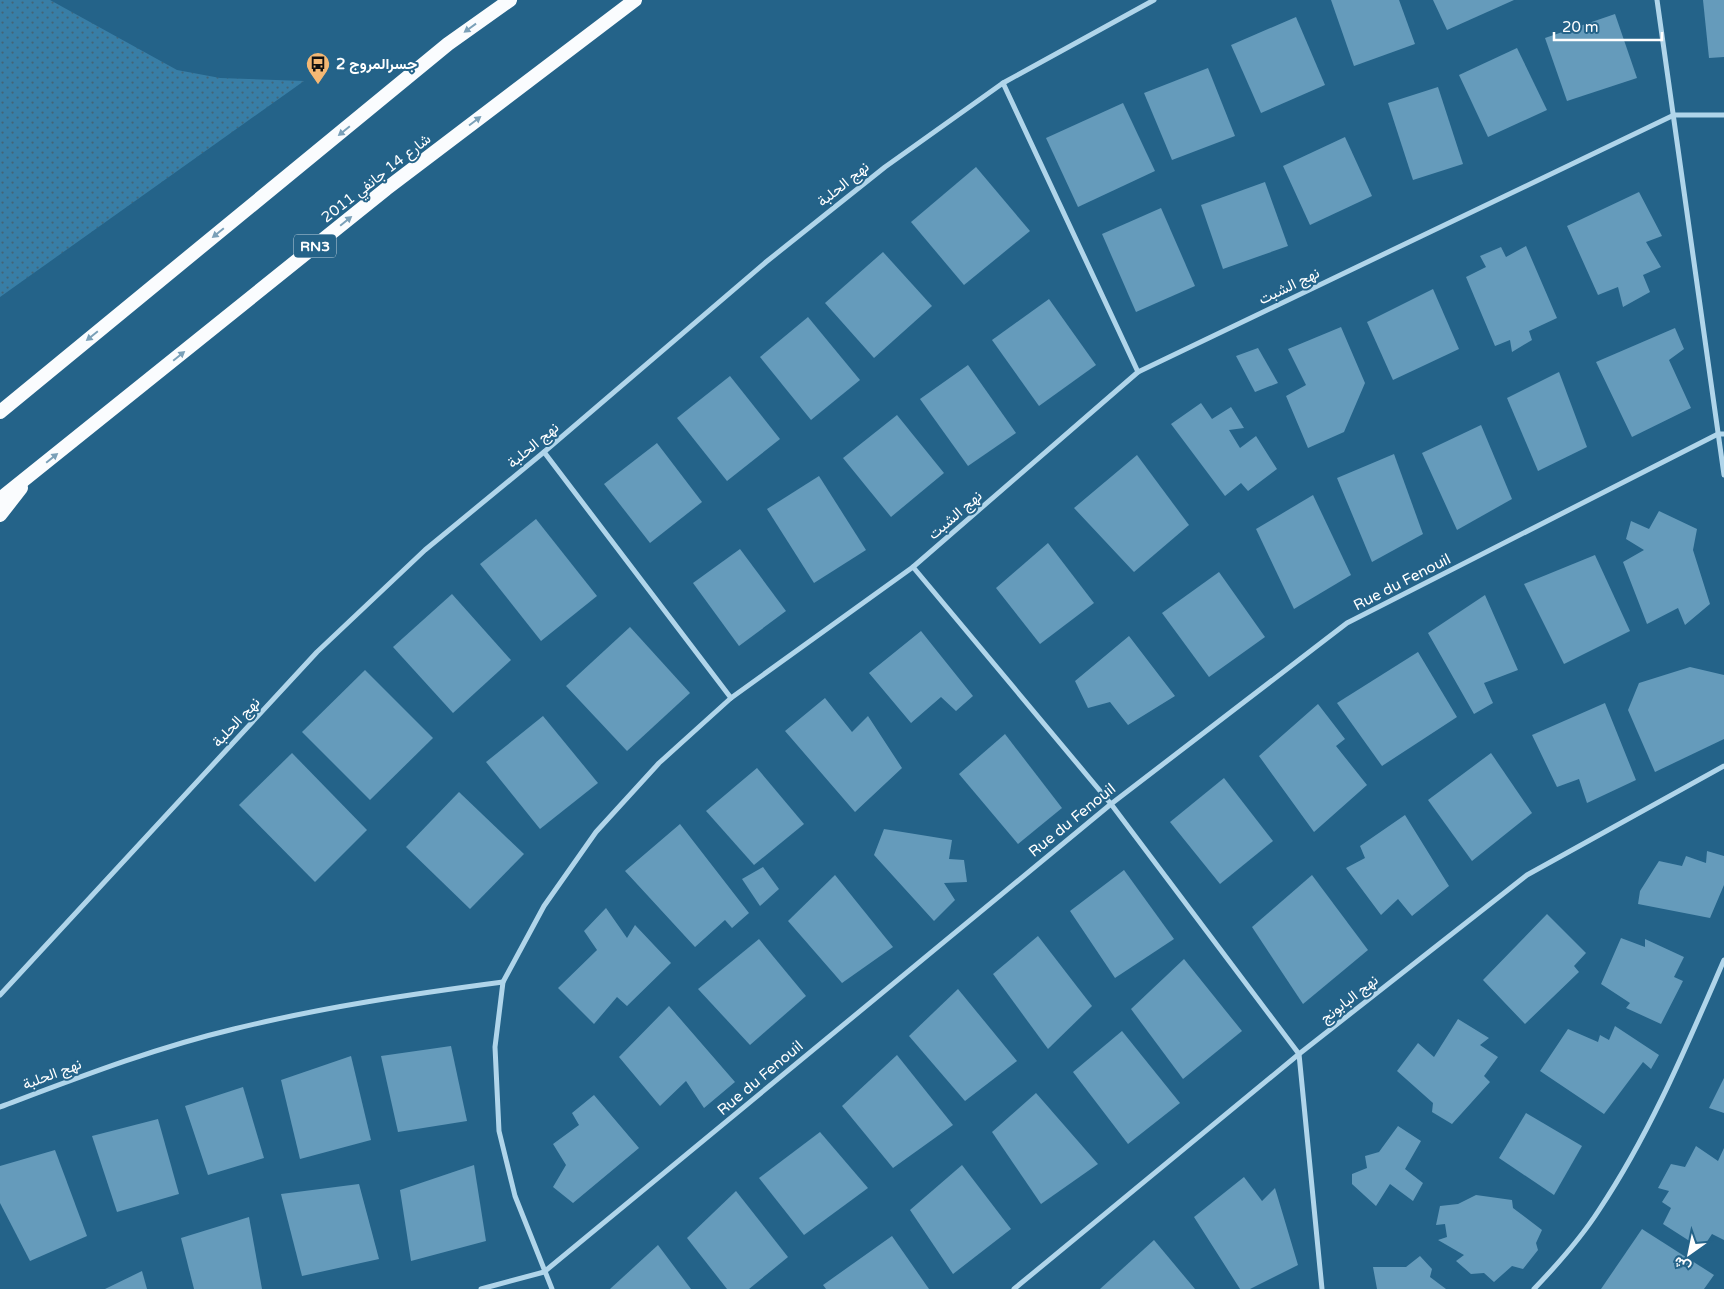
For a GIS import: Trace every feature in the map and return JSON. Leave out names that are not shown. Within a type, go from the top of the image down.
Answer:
[{"type":"highway","points":[[0,412],[448,44],[510,0]]},
{"type":"highway","name":"شارع 14 جانفي 2011","points":[[0,499],[386,189],[635,0]]},
{"type":"highway","points":[[0,515],[31,475]]},
{"type":"street","name":"نهج الحلبة","points":[[0,995],[317,652],[425,550],[544,452],[766,262],[885,167],[1003,83],[1154,0]]},
{"type":"street","points":[[1657,0],[1721,434],[1724,475]]},
{"type":"street","points":[[1003,83],[1138,372]]},
{"type":"street","name":"نهج الشبت","points":[[913,568],[1138,372],[1674,116],[1724,115]]},
{"type":"street","name":"Rue du Fenouil","points":[[481,1289],[544,1272],[1111,804],[1347,624],[1721,434]]},
{"type":"street","points":[[544,452],[731,698]]},
{"type":"street","points":[[552,1289],[515,1196],[499,1131],[495,1047],[503,982],[544,906],[596,832],[658,764],[731,698],[913,568],[1111,804],[1299,1054],[1322,1289]]},
{"type":"street","name":"نهج البابونج","points":[[1014,1289],[1299,1054],[1527,875],[1724,766]]},
{"type":"street","points":[[1534,1289],[1598,1212],[1635,1153],[1688,1044],[1724,960]]},
{"type":"street","name":"نهج الحلبة","points":[[0,1107],[102,1068],[233,1029],[367,1000],[503,982]]},
{"type":"shaded area","points":[[0,0],[50,0],[177,70],[220,78],[304,81],[0,297]]},
{"type":"building","points":[[1331,0],[1399,0],[1415,44],[1354,66]]},
{"type":"building","points":[[1433,0],[1514,0],[1447,30]]},
{"type":"building","points":[[1703,0],[1724,0],[1724,57],[1709,58]]},
{"type":"building","points":[[1615,14],[1637,78],[1567,101],[1545,38]]},
{"type":"building","points":[[1296,17],[1325,85],[1261,113],[1231,45]]},
{"type":"building","points":[[1517,48],[1547,110],[1488,137],[1459,75]]},
{"type":"building","points":[[1208,68],[1235,136],[1172,160],[1144,93]]},
{"type":"building","points":[[1438,87],[1463,164],[1413,180],[1388,103]]},
{"type":"building","points":[[1123,103],[1155,171],[1078,207],[1046,138]]},
{"type":"building","points":[[1345,137],[1372,196],[1310,225],[1283,166]]},
{"type":"building","points":[[976,167],[1030,231],[964,285],[911,222]]},
{"type":"building","points":[[1265,182],[1288,246],[1223,269],[1201,205]]},
{"type":"building","points":[[1639,192],[1662,236],[1646,242],[1661,267],[1643,275],[1650,292],[1623,307],[1618,287],[1598,295],[1567,226]]},
{"type":"building","points":[[1161,208],[1195,286],[1136,312],[1102,234]]},
{"type":"building","points":[[1526,246],[1557,318],[1529,331],[1532,340],[1512,352],[1510,340],[1495,346],[1466,277],[1486,267],[1480,256],[1501,247],[1506,257]]},
{"type":"building","points":[[883,252],[932,306],[874,358],[825,303]]},
{"type":"building","points":[[1433,289],[1459,349],[1393,380],[1367,322]]},
{"type":"building","points":[[1049,299],[1096,365],[1039,406],[992,340]]},
{"type":"building","points":[[808,317],[860,380],[811,420],[760,357]]},
{"type":"building","points":[[1341,327],[1365,383],[1344,432],[1308,448],[1286,396],[1306,385],[1288,349]]},
{"type":"building","points":[[1675,328],[1684,349],[1669,360],[1691,408],[1632,437],[1596,362]]},
{"type":"building","points":[[1258,348],[1278,383],[1255,392],[1236,356]]},
{"type":"building","points":[[968,365],[1016,433],[968,466],[920,399]]},
{"type":"building","points":[[1559,372],[1587,447],[1538,471],[1507,398]]},
{"type":"building","points":[[730,376],[780,439],[727,481],[677,418]]},
{"type":"building","points":[[1201,403],[1212,419],[1231,407],[1244,428],[1229,430],[1240,448],[1256,436],[1277,469],[1248,491],[1241,483],[1225,496],[1171,424]]},
{"type":"building","points":[[897,415],[944,473],[891,517],[843,458]]},
{"type":"building","points":[[1481,425],[1512,499],[1457,530],[1422,453]]},
{"type":"building","points":[[657,443],[702,502],[650,543],[604,484]]},
{"type":"building","points":[[1394,454],[1423,534],[1372,562],[1337,478]]},
{"type":"building","points":[[1137,455],[1189,525],[1134,572],[1074,508]]},
{"type":"building","points":[[819,476],[866,550],[814,583],[767,509]]},
{"type":"building","points":[[1313,495],[1351,575],[1294,609],[1256,529]]},
{"type":"building","points":[[1659,511],[1697,529],[1693,550],[1710,604],[1685,625],[1678,608],[1647,624],[1623,562],[1644,550],[1626,539],[1631,521],[1649,529]]},
{"type":"building","points":[[536,519],[597,596],[541,641],[480,564]]},
{"type":"building","points":[[1048,543],[1094,603],[1040,644],[996,588]]},
{"type":"building","points":[[740,549],[786,611],[739,646],[693,583]]},
{"type":"building","points":[[1595,555],[1630,631],[1564,664],[1524,584]]},
{"type":"building","points":[[1219,572],[1265,637],[1209,677],[1162,613]]},
{"type":"building","points":[[452,594],[511,660],[453,713],[393,647]]},
{"type":"building","points":[[1485,595],[1518,670],[1484,683],[1493,703],[1474,714],[1428,633]]},
{"type":"building","points":[[630,627],[690,693],[627,751],[566,686]]},
{"type":"building","points":[[921,631],[973,696],[956,711],[941,697],[911,723],[869,673]]},
{"type":"building","points":[[1129,636],[1175,696],[1128,725],[1110,702],[1088,708],[1075,681]]},
{"type":"building","points":[[1418,652],[1457,717],[1382,766],[1337,703]]},
{"type":"building","points":[[1690,667],[1724,675],[1724,739],[1655,772],[1628,710],[1639,683]]},
{"type":"building","points":[[365,670],[433,738],[370,800],[302,732]]},
{"type":"building","points":[[825,698],[852,732],[868,716],[902,768],[855,812],[785,731]]},
{"type":"building","points":[[1605,703],[1636,780],[1587,803],[1579,779],[1557,787],[1532,735]]},
{"type":"building","points":[[1318,704],[1345,739],[1336,746],[1367,785],[1314,832],[1259,756]]},
{"type":"building","points":[[543,716],[598,783],[540,829],[486,762]]},
{"type":"building","points":[[1005,734],[1062,808],[1018,844],[959,774]]},
{"type":"building","points":[[292,753],[367,830],[315,882],[239,805]]},
{"type":"building","points":[[1491,753],[1532,813],[1472,861],[1428,800]]},
{"type":"building","points":[[757,768],[804,824],[754,865],[706,811]]},
{"type":"building","points":[[1224,778],[1273,841],[1220,884],[1170,822]]},
{"type":"building","points":[[459,792],[524,854],[470,909],[406,847]]},
{"type":"building","points":[[1405,815],[1449,886],[1412,916],[1398,899],[1381,915],[1346,868],[1365,858],[1360,846]]},
{"type":"building","points":[[680,824],[749,913],[732,928],[725,920],[695,947],[625,871]]},
{"type":"building","points":[[884,829],[952,840],[949,859],[964,860],[967,882],[944,883],[955,900],[934,921],[874,855]]},
{"type":"building","points":[[1707,851],[1724,856],[1724,885],[1710,918],[1638,904],[1640,891],[1659,861],[1682,866],[1686,856],[1706,863]]},
{"type":"building","points":[[763,867],[779,889],[760,906],[742,879]]},
{"type":"building","points":[[1124,870],[1174,939],[1115,978],[1070,911]]},
{"type":"building","points":[[835,875],[893,947],[842,983],[788,921]]},
{"type":"building","points":[[1312,875],[1368,950],[1303,1004],[1252,927]]},
{"type":"building","points":[[606,908],[627,938],[635,925],[671,963],[627,1006],[617,997],[594,1024],[558,988],[597,950],[584,931]]},
{"type":"building","points":[[1547,914],[1586,953],[1574,966],[1579,972],[1525,1024],[1483,980]]},
{"type":"building","points":[[1038,936],[1092,1006],[1048,1049],[993,974]]},
{"type":"building","points":[[1621,938],[1645,947],[1645,939],[1684,957],[1674,977],[1683,981],[1661,1024],[1626,1008],[1630,1003],[1601,984]]},
{"type":"building","points":[[759,939],[806,996],[750,1045],[698,989]]},
{"type":"building","points":[[1184,959],[1242,1031],[1183,1079],[1131,1009]]},
{"type":"building","points":[[958,989],[1017,1061],[965,1101],[909,1036]]},
{"type":"building","points":[[669,1006],[735,1082],[704,1108],[686,1081],[660,1106],[619,1057]]},
{"type":"building","points":[[1458,1019],[1489,1038],[1480,1045],[1498,1057],[1484,1076],[1490,1082],[1452,1124],[1432,1112],[1433,1103],[1397,1071],[1418,1043],[1434,1057]]},
{"type":"building","points":[[1615,1026],[1659,1055],[1651,1069],[1643,1062],[1604,1114],[1540,1071],[1568,1029],[1598,1042],[1600,1035],[1609,1040]]},
{"type":"building","points":[[1122,1031],[1180,1103],[1128,1144],[1073,1072]]},
{"type":"building","points":[[451,1046],[467,1121],[398,1132],[381,1056]]},
{"type":"building","points":[[897,1055],[953,1125],[893,1168],[842,1106]]},
{"type":"building","points":[[351,1056],[371,1140],[300,1159],[281,1080]]},
{"type":"building","points":[[1724,1078],[1724,1113],[1709,1108]]},
{"type":"building","points":[[243,1087],[264,1158],[208,1175],[185,1106]]},
{"type":"building","points":[[1036,1093],[1098,1164],[1041,1204],[992,1132]]},
{"type":"building","points":[[594,1095],[639,1148],[573,1203],[553,1187],[566,1165],[553,1144],[579,1125],[572,1113]]},
{"type":"building","points":[[1526,1113],[1582,1146],[1554,1195],[1499,1158]]},
{"type":"building","points":[[158,1119],[179,1194],[117,1212],[92,1136]]},
{"type":"building","points":[[1398,1126],[1421,1141],[1405,1169],[1423,1183],[1413,1201],[1390,1184],[1376,1206],[1352,1184],[1352,1174],[1367,1168],[1365,1156],[1379,1152]]},
{"type":"building","points":[[820,1132],[868,1188],[804,1235],[759,1178]]},
{"type":"building","points":[[1696,1146],[1718,1161],[1724,1148],[1724,1240],[1712,1234],[1702,1249],[1663,1224],[1671,1208],[1662,1202],[1669,1191],[1658,1188],[1671,1164],[1685,1167]]},
{"type":"building","points":[[55,1150],[87,1236],[30,1261],[0,1203],[0,1166]]},
{"type":"building","points":[[474,1165],[486,1241],[411,1261],[400,1190]]},
{"type":"building","points":[[962,1165],[1011,1229],[953,1274],[910,1210]]},
{"type":"building","points":[[1244,1177],[1262,1201],[1275,1188],[1298,1265],[1250,1289],[1240,1289],[1194,1217]]},
{"type":"building","points":[[359,1184],[379,1259],[302,1276],[281,1194]]},
{"type":"building","points":[[736,1191],[788,1257],[749,1289],[727,1289],[687,1238]]},
{"type":"building","points":[[1476,1195],[1512,1200],[1513,1208],[1542,1230],[1536,1243],[1538,1250],[1523,1269],[1512,1266],[1494,1282],[1484,1273],[1471,1274],[1456,1261],[1464,1255],[1438,1240],[1447,1237],[1445,1224],[1436,1225],[1440,1206],[1458,1204]]},
{"type":"building","points":[[249,1217],[262,1289],[194,1289],[181,1238]]},
{"type":"building","points":[[1642,1229],[1714,1275],[1704,1289],[1601,1289]]},
{"type":"building","points":[[892,1236],[929,1289],[826,1289],[823,1285]]},
{"type":"building","points":[[1154,1240],[1195,1289],[1100,1289]]},
{"type":"building","points":[[658,1245],[691,1289],[610,1289]]},
{"type":"building","points":[[1420,1256],[1432,1269],[1430,1277],[1446,1289],[1377,1289],[1373,1267],[1406,1267]]},
{"type":"building","points":[[142,1271],[147,1289],[105,1289]]},
{"type":"place","name":"جسرالمروج 2","points":[[318,85]]}]
